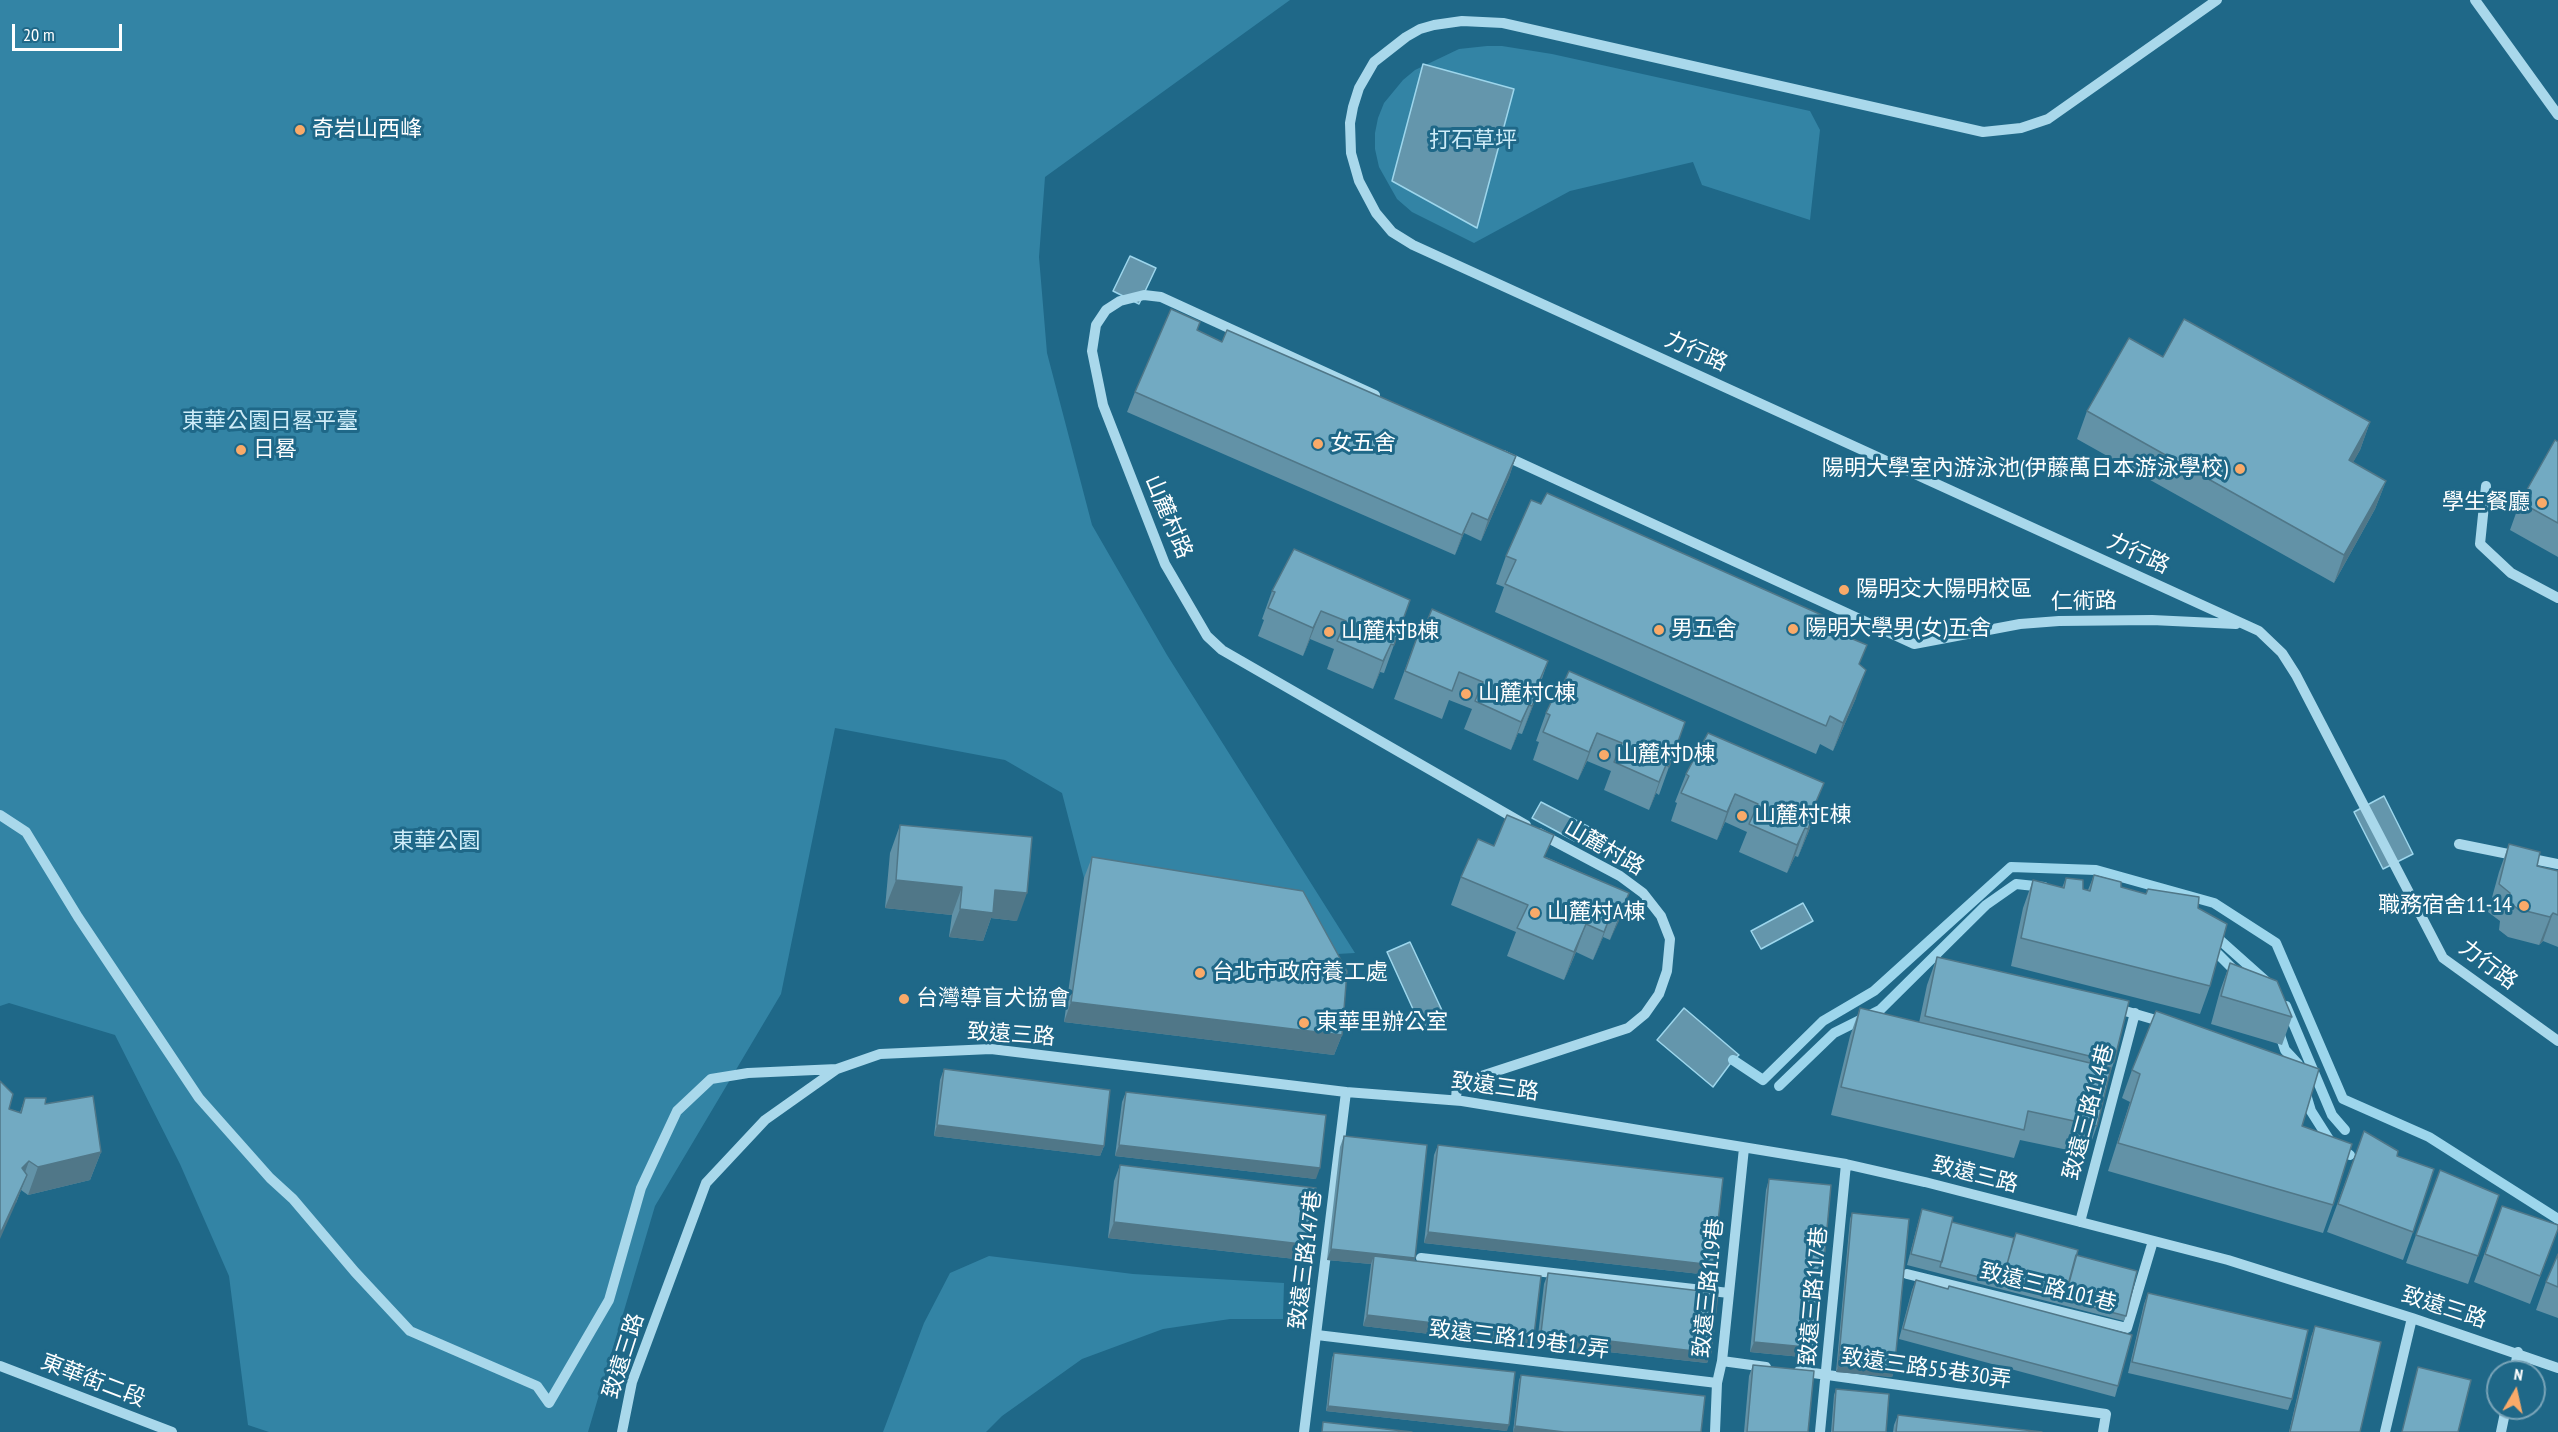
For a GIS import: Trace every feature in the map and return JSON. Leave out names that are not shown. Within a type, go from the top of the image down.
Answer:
[{"type":"street","name":"力行路","points":[[2217,0],[2048,119],[2021,128],[1983,132],[1543,31],[1503,23],[1462,21],[1420,29],[1374,62],[1359,88],[1350,123],[1351,153],[1359,181],[1376,213],[1392,232],[1413,245],[2259,632],[2282,653],[2296,675],[2443,958],[2558,1041]]},
{"type":"street","points":[[2475,0],[2558,115]]},
{"type":"street","name":"山麓村路","points":[[1384,399],[1161,297],[1144,295],[1120,300],[1106,310],[1096,325],[1092,351],[1103,405],[1165,564],[1207,636],[1222,650],[1251,667],[1544,836],[1620,876],[1643,893],[1661,916],[1670,939],[1667,971],[1659,994],[1645,1014],[1618,1032],[1457,1084],[1456,1100]]},
{"type":"street","name":"仁術路","points":[[1492,450],[1914,644],[2020,624],[2059,621],[2152,620],[2243,624]]},
{"type":"street","points":[[2486,486],[2480,544],[2511,573],[2558,598]]},
{"type":"street","points":[[0,815],[26,832],[78,917],[199,1098],[270,1178],[293,1199],[363,1281],[410,1331],[537,1386],[549,1403],[609,1300],[641,1188],[677,1111],[711,1079],[748,1073],[837,1069]]},
{"type":"street","points":[[2459,844],[2558,864]]},
{"type":"street","points":[[2101,1004],[2179,1027]]},
{"type":"street","name":"致遠三路114巷","points":[[2080,1222],[2135,1013]]},
{"type":"street","name":"致遠三路","points":[[622,1432],[632,1382],[706,1183],[765,1120],[837,1069],[880,1054],[991,1049],[1346,1092],[1456,1100],[1846,1164],[2228,1260],[2518,1352],[2558,1368]]},
{"type":"street","name":"致遠三路147巷","points":[[1304,1432],[1346,1092]]},
{"type":"street","name":"致遠三路119巷","points":[[1715,1432],[1717,1383],[1722,1361],[1744,1148]]},
{"type":"street","name":"致遠三路117巷","points":[[1820,1432],[1846,1164]]},
{"type":"street","name":"致遠三路101巷","points":[[1907,1274],[2127,1328],[2153,1240]]},
{"type":"street","points":[[1421,1258],[1729,1293]]},
{"type":"street","points":[[2385,1432],[2412,1318]]},
{"type":"street","name":"致遠三路119巷12弄","points":[[1317,1335],[1717,1383]]},
{"type":"street","points":[[2516,1360],[2518,1352]]},
{"type":"street","points":[[1722,1361],[1780,1369]]},
{"type":"street","name":"東華街二段","points":[[0,1366],[172,1432]]},
{"type":"street","name":"致遠三路55巷30弄","points":[[1792,1370],[2106,1414],[2103,1432]]},
{"type":"green space","points":[[0,0],[1290,0],[1045,177],[1039,257],[1047,353],[1092,525],[1167,655],[1355,953],[1319,955],[1295,911],[1084,878],[1062,793],[1005,760],[835,728],[781,994],[655,1206],[588,1432],[269,1432],[248,1425],[229,1276],[180,1164],[115,1035],[9,1003],[0,1006]]},
{"type":"green space","name":"打石草坪","points":[[1502,46],[1552,54],[1810,111],[1820,130],[1810,220],[1702,185],[1693,162],[1570,191],[1474,243],[1412,212],[1397,199],[1379,167],[1375,149],[1375,133],[1384,103],[1403,80],[1415,70],[1459,49]]},
{"type":"green space","points":[[989,1256],[1133,1274],[1284,1283],[1283,1319],[1230,1319],[1163,1329],[1082,1359],[1002,1416],[986,1432],[883,1432],[924,1323],[950,1273]]},
{"type":"shaded area","points":[[1423,64],[1514,89],[1477,228],[1392,181]]},
{"type":"shaded area","points":[[1130,256],[1156,268],[1139,304],[1113,291]]},
{"type":"shaded area","points":[[2384,796],[2413,854],[2383,869],[2354,812]]},
{"type":"shaded area","points":[[1541,802],[1591,828],[1582,845],[1532,818]]},
{"type":"shaded area","points":[[1803,903],[1813,921],[1761,949],[1751,931]]},
{"type":"shaded area","points":[[1410,942],[1447,1021],[1423,1031],[1387,952]]},
{"type":"shaded area","points":[[1684,1008],[1739,1055],[1713,1087],[1657,1040]]},
{"type":"building","name":"女五舍","points":[[1171,309],[1200,322],[1197,330],[1222,342],[1227,330],[1516,456],[1488,520],[1472,513],[1462,535],[1135,392]]},
{"type":"building","name":"陽明大學室內游泳池(伊藤萬日本游泳學校)","points":[[2184,319],[2370,422],[2349,460],[2386,481],[2344,555],[2087,411],[2129,338],[2163,357]]},
{"type":"building","points":[[2555,440],[2558,442],[2558,523],[2520,502]]},
{"type":"building","name":"男五舍","points":[[1547,493],[1833,620],[1831,630],[1867,645],[1859,664],[1866,670],[1843,723],[1830,716],[1826,726],[1505,584],[1516,560],[1506,556],[1531,500],[1541,504]]},
{"type":"building","points":[[1294,549],[1410,600],[1394,645],[1391,644],[1383,661],[1337,641],[1346,621],[1321,611],[1313,628],[1268,608],[1275,592],[1272,591]]},
{"type":"building","points":[[1432,609],[1548,661],[1532,706],[1529,705],[1521,722],[1475,701],[1483,682],[1459,672],[1452,691],[1405,671],[1420,629],[1423,631]]},
{"type":"building","points":[[1569,671],[1685,722],[1669,767],[1666,765],[1659,782],[1614,762],[1622,743],[1597,733],[1589,752],[1543,732],[1550,715],[1546,713]]},
{"type":"building","points":[[1708,733],[1824,783],[1808,829],[1805,828],[1797,845],[1749,824],[1758,804],[1735,794],[1727,812],[1681,793],[1689,776],[1686,774]]},
{"type":"building","points":[[1507,815],[1554,835],[1544,857],[1629,893],[1621,912],[1613,909],[1604,932],[1586,924],[1574,952],[1517,928],[1528,905],[1461,877],[1478,839],[1494,846]]},
{"type":"building","points":[[900,825],[1032,837],[1027,893],[995,890],[993,913],[960,909],[962,887],[896,880]]},
{"type":"building","points":[[2509,844],[2540,852],[2537,866],[2558,871],[2558,915],[2553,913],[2550,917],[2518,909],[2509,902],[2510,893],[2499,884]]},
{"type":"building","name":"台北市政府養工處","points":[[1092,857],[1303,891],[1347,971],[1342,1035],[1071,1002]]},
{"type":"building","points":[[2094,875],[2121,882],[2121,887],[2146,894],[2148,889],[2199,897],[2198,908],[2227,924],[2210,986],[2021,938],[2033,880],[2064,888],[2066,878],[2083,880],[2083,889],[2090,891]]},
{"type":"building","points":[[1937,957],[2129,1001],[2114,1062],[1925,1016]]},
{"type":"building","points":[[2230,963],[2277,981],[2292,1017],[2221,996]]},
{"type":"building","points":[[1860,1008],[2111,1068],[2097,1126],[2028,1111],[2024,1130],[1841,1087]]},
{"type":"building","points":[[2156,1011],[2319,1069],[2302,1126],[2352,1144],[2333,1205],[2118,1143],[2140,1074],[2132,1070]]},
{"type":"building","points":[[944,1069],[1110,1090],[1104,1146],[937,1125]]},
{"type":"building","points":[[0,1081],[13,1094],[9,1109],[21,1113],[25,1098],[46,1098],[45,1104],[93,1096],[101,1152],[38,1167],[29,1161],[22,1168],[27,1175],[0,1234]]},
{"type":"building","points":[[1126,1092],[1326,1115],[1320,1168],[1119,1145]]},
{"type":"building","points":[[2364,1131],[2398,1151],[2397,1156],[2434,1169],[2413,1232],[2338,1204]]},
{"type":"building","points":[[1344,1136],[1427,1145],[1415,1258],[1331,1249]]},
{"type":"building","points":[[1438,1145],[1723,1178],[1713,1265],[1428,1232]]},
{"type":"building","points":[[1120,1165],[1316,1188],[1310,1245],[1114,1222]]},
{"type":"building","points":[[2440,1170],[2499,1195],[2478,1256],[2416,1235]]},
{"type":"building","points":[[1769,1179],[1831,1185],[1816,1348],[1754,1342]]},
{"type":"building","points":[[2502,1206],[2558,1225],[2540,1276],[2485,1254]]},
{"type":"building","points":[[1922,1209],[1953,1217],[1942,1262],[1911,1254]]},
{"type":"building","points":[[1852,1213],[1909,1219],[1894,1372],[1838,1367]]},
{"type":"building","points":[[1952,1222],[2014,1238],[2002,1283],[1940,1267]]},
{"type":"building","points":[[2016,1233],[2078,1250],[2066,1294],[2003,1278]]},
{"type":"building","points":[[2558,1254],[2558,1287],[2546,1282]]},
{"type":"building","points":[[2076,1255],[2137,1271],[2126,1316],[2064,1300]]},
{"type":"building","points":[[1374,1256],[1541,1276],[1534,1335],[1367,1315]]},
{"type":"building","points":[[1548,1273],[1718,1293],[1711,1353],[1541,1333]]},
{"type":"building","points":[[1916,1280],[1948,1289],[1949,1286],[2132,1335],[2118,1386],[1903,1329]]},
{"type":"building","points":[[2148,1293],[2308,1330],[2292,1399],[2132,1362]]},
{"type":"building","points":[[2315,1326],[2381,1342],[2360,1432],[2290,1432]]},
{"type":"building","points":[[1334,1353],[1515,1372],[1509,1425],[1328,1406]]},
{"type":"building","points":[[1753,1365],[1814,1371],[1808,1432],[1747,1432]]},
{"type":"building","points":[[2418,1367],[2471,1380],[2458,1432],[2402,1432]]},
{"type":"building","points":[[1521,1375],[1705,1396],[1701,1432],[1564,1432],[1515,1426]]},
{"type":"building","points":[[1836,1389],[1889,1394],[1886,1432],[1833,1432]]},
{"type":"building","points":[[1898,1415],[2042,1432],[1896,1432]]},
{"type":"building","points":[[1323,1422],[1412,1432],[1322,1432]]},
{"type":"waterway","points":[[1733,1060],[1763,1080],[1823,1021],[1874,991],[2011,867],[2096,870],[2214,903],[2276,943],[2343,1099],[2429,1137],[2558,1219]]},
{"type":"waterway","points":[[1779,1086],[1834,1033],[1880,1010],[1986,905],[2016,884],[2044,887]]},
{"type":"waterway","points":[[2212,933],[2268,983]]},
{"type":"waterway","points":[[2218,954],[2238,974]]},
{"type":"waterway","points":[[2286,1006],[2332,1115],[2345,1130]]},
{"type":"waterway","points":[[2279,1032],[2285,1050],[2298,1064],[2299,1070]]},
{"type":"waterway","points":[[2305,1091],[2311,1111],[2330,1141],[2350,1155]]},
{"type":"place","name":"奇岩山西峰","points":[[300,130]]},
{"type":"place","name":"女五舍","points":[[1318,444]]},
{"type":"place","name":"日晷","points":[[241,450]]},
{"type":"place","name":"陽明大學室內游泳池(伊藤萬日本游泳學校)","points":[[2240,469]]},
{"type":"place","name":"學生餐廳","points":[[2542,503]]},
{"type":"place","name":"陽明交大陽明校區","points":[[1844,590]]},
{"type":"place","name":"陽明大學男(女)五舍","points":[[1793,629]]},
{"type":"place","name":"男五舍","points":[[1659,630]]},
{"type":"place","name":"山麓村B棟","points":[[1329,632]]},
{"type":"place","name":"山麓村C棟","points":[[1466,694]]},
{"type":"place","name":"山麓村D棟","points":[[1604,755]]},
{"type":"place","name":"山麓村E棟","points":[[1742,816]]},
{"type":"place","name":"職務宿舍11-14","points":[[2524,906]]},
{"type":"place","name":"山麓村A棟","points":[[1535,913]]},
{"type":"place","name":"台北市政府養工處","points":[[1200,973]]},
{"type":"place","name":"台灣導盲犬協會","points":[[904,999]]},
{"type":"place","name":"東華里辦公室","points":[[1304,1023]]},
{"type":"park label","name":"東華公園日晷平臺","points":[[270,422]]},
{"type":"park label","name":"東華公園","points":[[436,842]]}]
